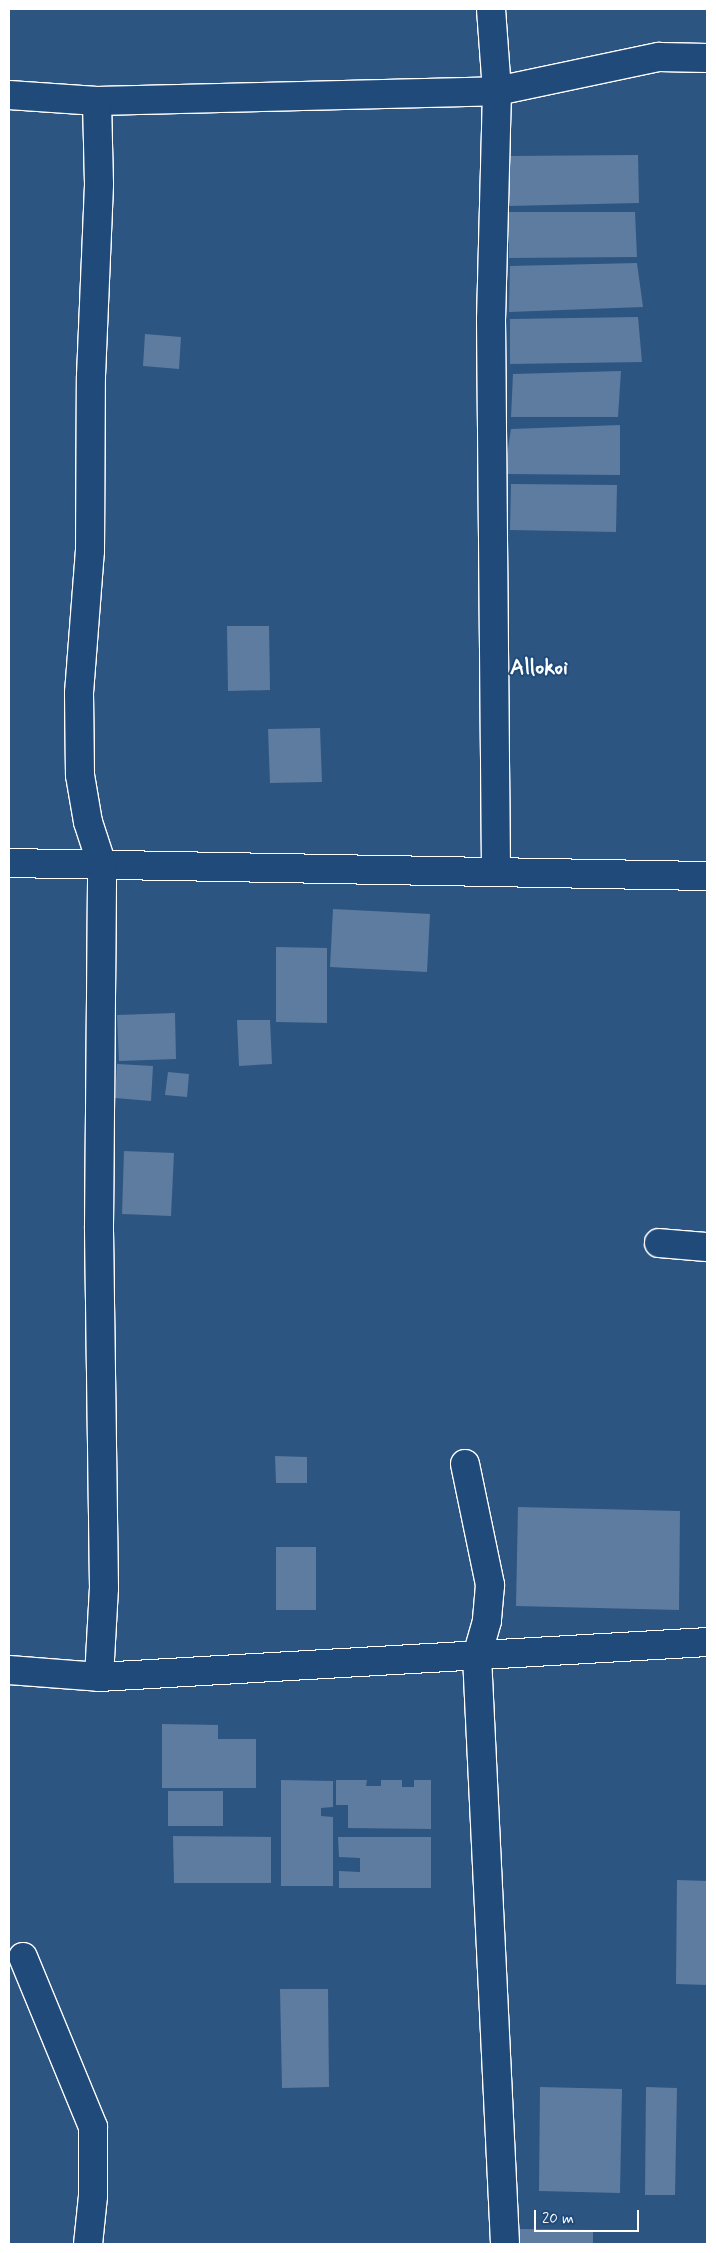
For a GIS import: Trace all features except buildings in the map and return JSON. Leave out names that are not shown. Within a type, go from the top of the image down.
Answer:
[{"type":"street","points":[[492,9],[497,91],[491,319],[496,871]]},
{"type":"street","points":[[9,95],[97,100],[497,91],[659,57],[707,58]]},
{"type":"street","points":[[97,100],[99,184],[91,376],[90,551],[79,693],[80,776],[88,822],[102,866],[99,1226],[104,1588],[99,1677]]},
{"type":"street","points":[[9,863],[707,876]]},
{"type":"street","points":[[659,1243],[707,1247]]},
{"type":"street","points":[[465,1464],[490,1585],[487,1621],[477,1656],[505,2244]]},
{"type":"street","points":[[9,1670],[99,1677],[707,1642]]},
{"type":"street","points":[[23,1957],[93,2127],[93,2196],[88,2244]]},
{"type":"district","name":"Allokoi","points":[[539,669]]}]
